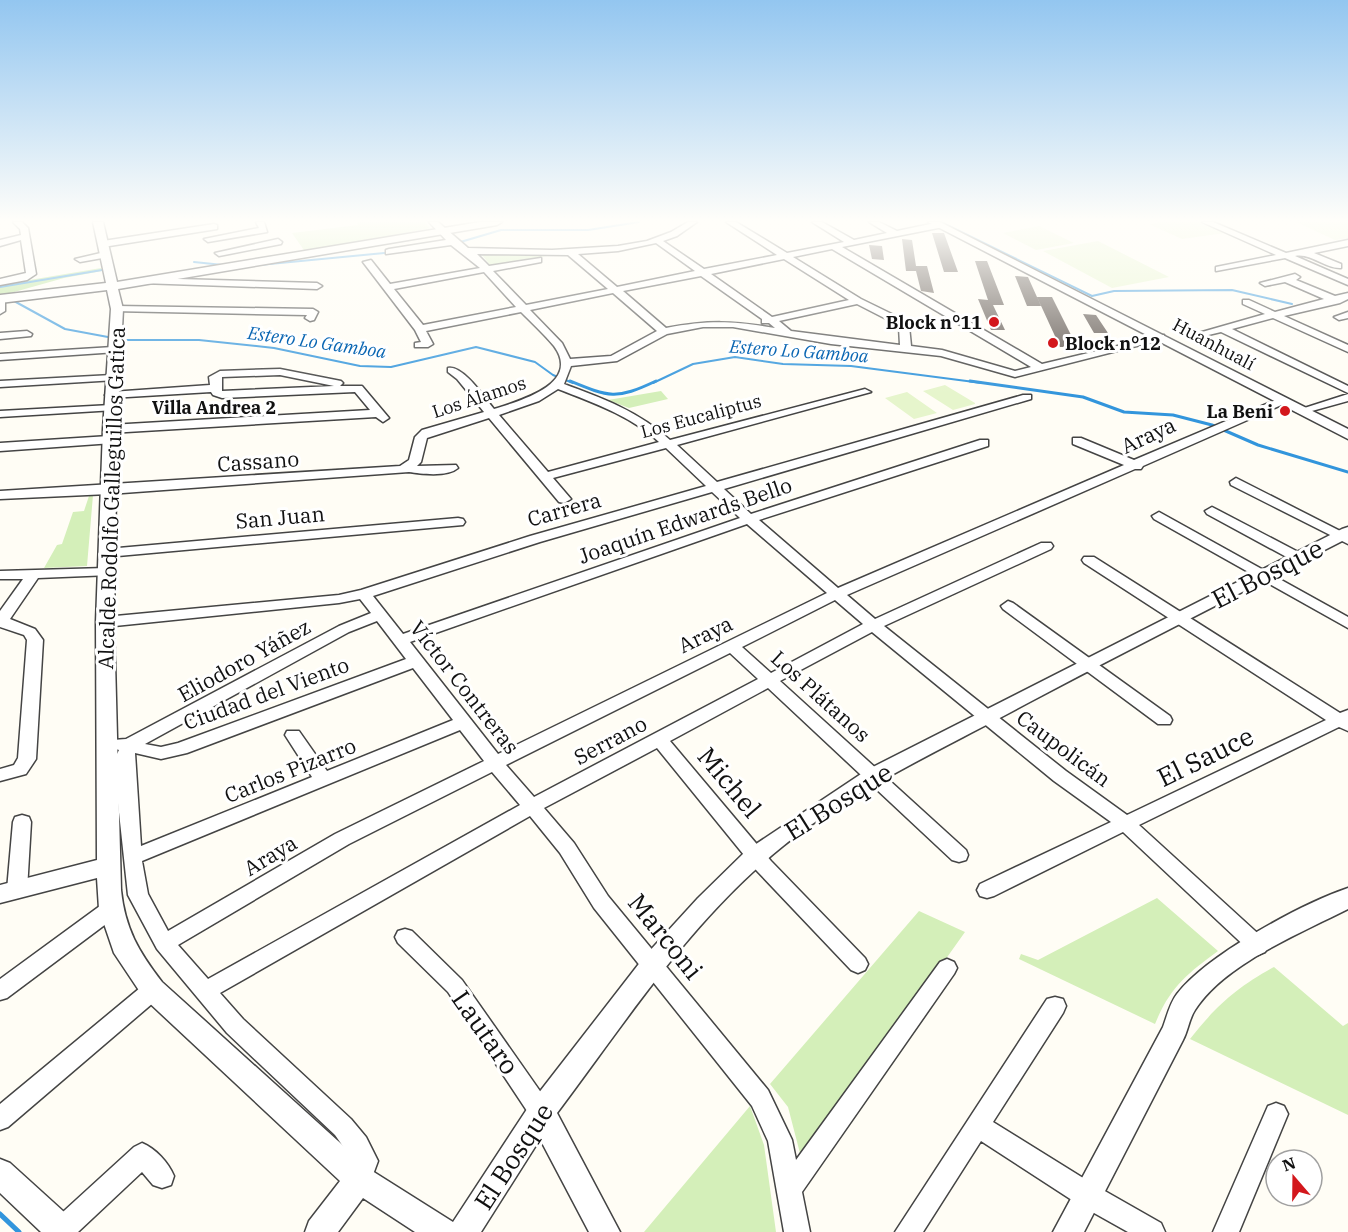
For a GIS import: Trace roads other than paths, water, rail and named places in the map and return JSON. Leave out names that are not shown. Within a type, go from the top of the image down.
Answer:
[{"type":"street","name":"Alcalde Rodolfo Galleguillos Gatica","points":[[111,279],[117,309],[110,435],[105,622],[105,741],[111,909],[126,953],[153,990],[359,1179],[442,1232]]},
{"type":"street","points":[[0,311],[0,301],[152,279]]},
{"type":"street","points":[[299,279],[303,286]]},
{"type":"street","points":[[381,279],[420,329],[428,344],[419,345]]},
{"type":"street","points":[[387,287],[429,279]]},
{"type":"street","points":[[497,279],[558,345],[565,356],[562,376]]},
{"type":"street","points":[[602,279],[664,331]]},
{"type":"street","points":[[420,329],[672,279]]},
{"type":"street","points":[[713,279],[790,334]]},
{"type":"street","points":[[824,279],[858,301],[900,322],[904,326],[906,348]]},
{"type":"street","points":[[890,279],[1041,368]]},
{"type":"street","name":"Huanhualí","points":[[1047,279],[1348,435]]},
{"type":"street","points":[[1265,283],[1283,279]]},
{"type":"street","points":[[1287,279],[1348,306]]},
{"type":"street","points":[[144,281],[317,286]]},
{"type":"street","points":[[1200,334],[1348,296]]},
{"type":"street","points":[[745,326],[858,301]]},
{"type":"street","points":[[1246,302],[1348,348]]},
{"type":"street","points":[[117,309],[314,312],[310,318]]},
{"type":"street","name":"Los Álamos","points":[[408,468],[415,462],[421,437],[426,433],[532,399],[562,376],[613,358],[664,331],[703,324],[745,326],[831,342],[906,348],[959,356],[1016,374],[1160,337]]},
{"type":"street","points":[[1222,328],[1348,390]]},
{"type":"street","points":[[0,336],[27,334]]},
{"type":"street","points":[[0,357],[115,342]]},
{"type":"street","points":[[452,370],[462,377],[564,499]]},
{"type":"street","points":[[0,447],[110,435],[382,417],[358,388],[280,372],[220,374],[215,377],[217,393],[222,395],[358,388]]},
{"type":"street","name":"Caupolicán","points":[[562,376],[639,420],[749,519],[873,625],[985,716],[1125,823],[1258,946]]},
{"type":"street","points":[[0,384],[112,378]]},
{"type":"street","points":[[0,414],[216,388]]},
{"type":"street","name":"Los Eucaliptus","points":[[546,476],[865,392]]},
{"type":"street","name":"Carrera","points":[[105,622],[339,599],[364,594],[471,559],[1027,397]]},
{"type":"street","points":[[1301,411],[1348,398]]},
{"type":"street","name":"Araya","points":[[164,944],[342,838],[836,594],[1137,466],[1214,429],[1282,401]]},
{"type":"street","points":[[1077,441],[1137,466]]},
{"type":"street","name":"Joaquín Edwards Bello","points":[[401,640],[749,519],[984,443]]},
{"type":"street","name":"Cassano","points":[[0,495],[384,472],[408,468],[419,470],[452,468]]},
{"type":"street","points":[[1236,482],[1346,536]]},
{"type":"street","points":[[1212,511],[1297,557]]},
{"type":"street","points":[[1160,516],[1348,622]]},
{"type":"street","name":"San Juan","points":[[0,575],[34,574],[107,563],[458,522]]},
{"type":"street","name":"El Bosque","points":[[464,1232],[541,1112],[654,964],[706,904],[755,856],[874,775],[1178,617],[1297,557],[1346,536]]},
{"type":"street","name":"Serrano","points":[[204,992],[531,807],[772,681],[873,625],[1046,546]]},
{"type":"street","points":[[1089,560],[1346,720]]},
{"type":"street","points":[[0,775],[20,770],[27,759],[35,640],[30,632],[1,621],[34,574]]},
{"type":"street","name":"Víctor Contreras","points":[[364,594],[531,807]]},
{"type":"street","points":[[1008,606],[1164,720]]},
{"type":"street","name":"Eliodoro Yáñez","points":[[129,745],[334,634],[381,614]]},
{"type":"street","name":"Los Plátanos","points":[[732,646],[959,855]]},
{"type":"street","name":"Ciudad del Viento","points":[[129,745],[161,753],[181,749],[417,661]]},
{"type":"street","name":"El Sauce","points":[[987,890],[1346,720]]},
{"type":"street","name":"Carlos Pizarro","points":[[133,856],[324,781],[464,722]]},
{"type":"street","points":[[292,735],[324,781]]},
{"type":"street","name":"Michel","points":[[658,739],[755,856],[858,964]]},
{"type":"street","points":[[105,741],[129,745],[125,756],[126,779],[138,895],[164,944],[235,1026],[343,1127],[358,1145],[366,1161],[359,1179],[320,1232]]},
{"type":"street","name":"Marconi","points":[[531,807],[567,848],[601,902],[654,964],[760,1098],[780,1140],[797,1232]]},
{"type":"street","points":[[22,822],[8,892],[108,866]]},
{"type":"street","points":[[1068,1232],[1174,1032],[1185,1003],[1217,972],[1258,946],[1348,898]]},
{"type":"street","points":[[0,991],[111,909]]},
{"type":"street","name":"Lautaro","points":[[405,937],[455,986],[541,1112],[605,1232]]},
{"type":"street","points":[[788,1191],[947,968]]},
{"type":"street","points":[[0,1119],[153,990]]},
{"type":"street","points":[[909,1232],[1055,1006]]},
{"type":"street","points":[[1226,1232],[1276,1114]]},
{"type":"street","points":[[979,1126],[1087,1195],[1152,1232]]},
{"type":"street","points":[[0,1173],[63,1231],[142,1155],[162,1176]]},
{"type":"waterway","points":[[0,287],[45,279]]},
{"type":"waterway","points":[[1058,279],[1092,296],[1114,291],[1232,290],[1292,304]]},
{"type":"waterway","name":"Estero Lo Gamboa","points":[[14,301],[65,329],[124,340],[199,340],[274,348],[360,366],[391,367],[476,347],[535,362],[553,375],[573,383]]},
{"type":"waterway","name":"Estero Lo Gamboa","points":[[653,383],[693,364],[735,357],[783,364],[851,366],[982,383]]},
{"type":"waterway","name":"Estero Lo Gamboa","points":[[570,381],[613,394],[631,391],[656,381]]},
{"type":"waterway","name":"Estero Lo Gamboa","points":[[970,381],[1083,397],[1124,412],[1173,415],[1212,425],[1258,445],[1348,472]]},
{"type":"waterway","points":[[0,1214],[19,1232]]},
{"type":"place","name":"Block n°11","points":[[994,322]]},
{"type":"place","name":"Block n°12","points":[[1053,343]]},
{"type":"place","name":"La Beni","points":[[1285,411]]},
{"type":"district","name":"Villa Andrea 2","points":[[214,407]]}]
